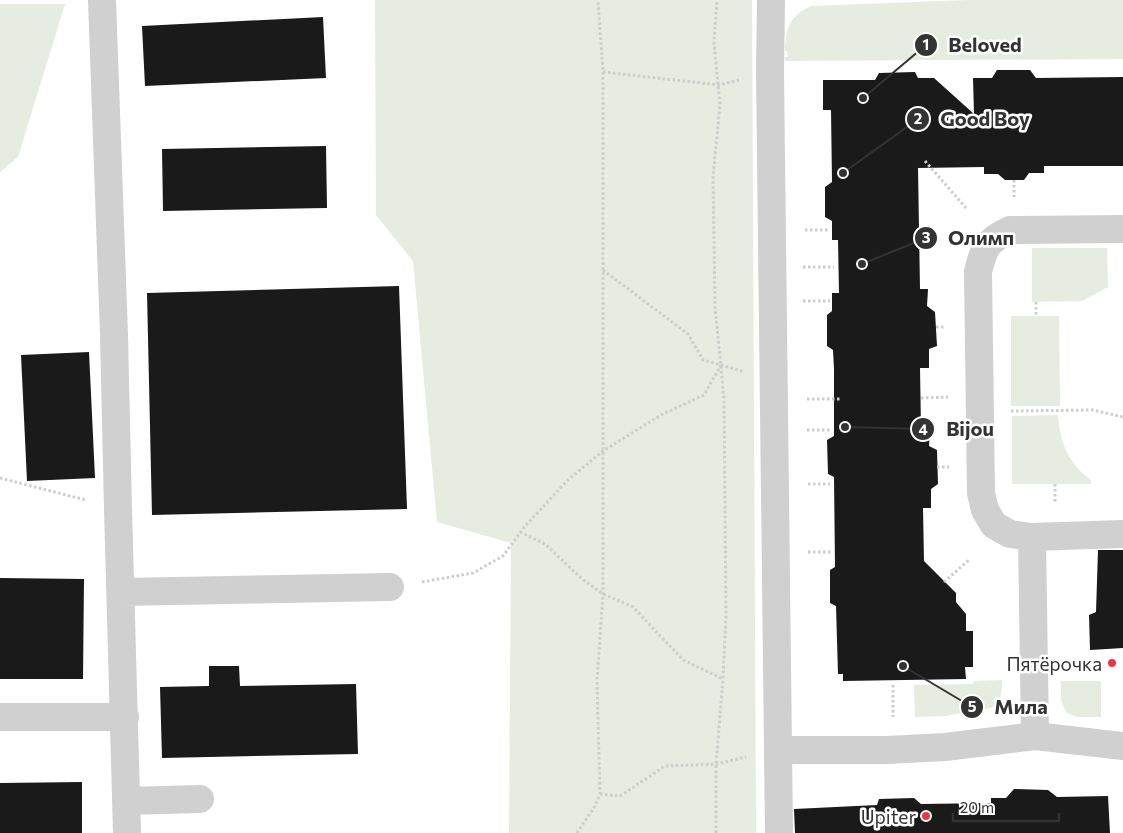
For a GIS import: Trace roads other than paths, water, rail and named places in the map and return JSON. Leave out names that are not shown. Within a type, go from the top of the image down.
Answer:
[{"type":"lane","points":[[102,0],[114,335],[128,833]]},
{"type":"lane","points":[[771,0],[770,72],[779,833]]},
{"type":"lane","points":[[1123,229],[1010,230],[994,238],[983,252],[978,272],[981,493],[985,510],[994,525],[1010,534],[1032,537],[1123,534]]},
{"type":"lane","points":[[1032,537],[1035,736]]},
{"type":"lane","points":[[121,592],[390,587]]},
{"type":"lane","points":[[0,717],[125,717]]},
{"type":"lane","points":[[779,750],[887,750],[946,747],[1035,736],[1123,746]]},
{"type":"lane","points":[[127,801],[200,799]]},
{"type":"place","name":"Beloved","points":[[863,98]]},
{"type":"place","name":"Good Boy","points":[[843,173]]},
{"type":"place","name":"Олимп","points":[[862,264]]},
{"type":"place","name":"Bijou","points":[[845,427]]},
{"type":"place","name":"Пятёрочка","points":[[1112,663]]},
{"type":"place","name":"Мила","points":[[903,666]]},
{"type":"place","name":"Upiter","points":[[926,816]]}]
